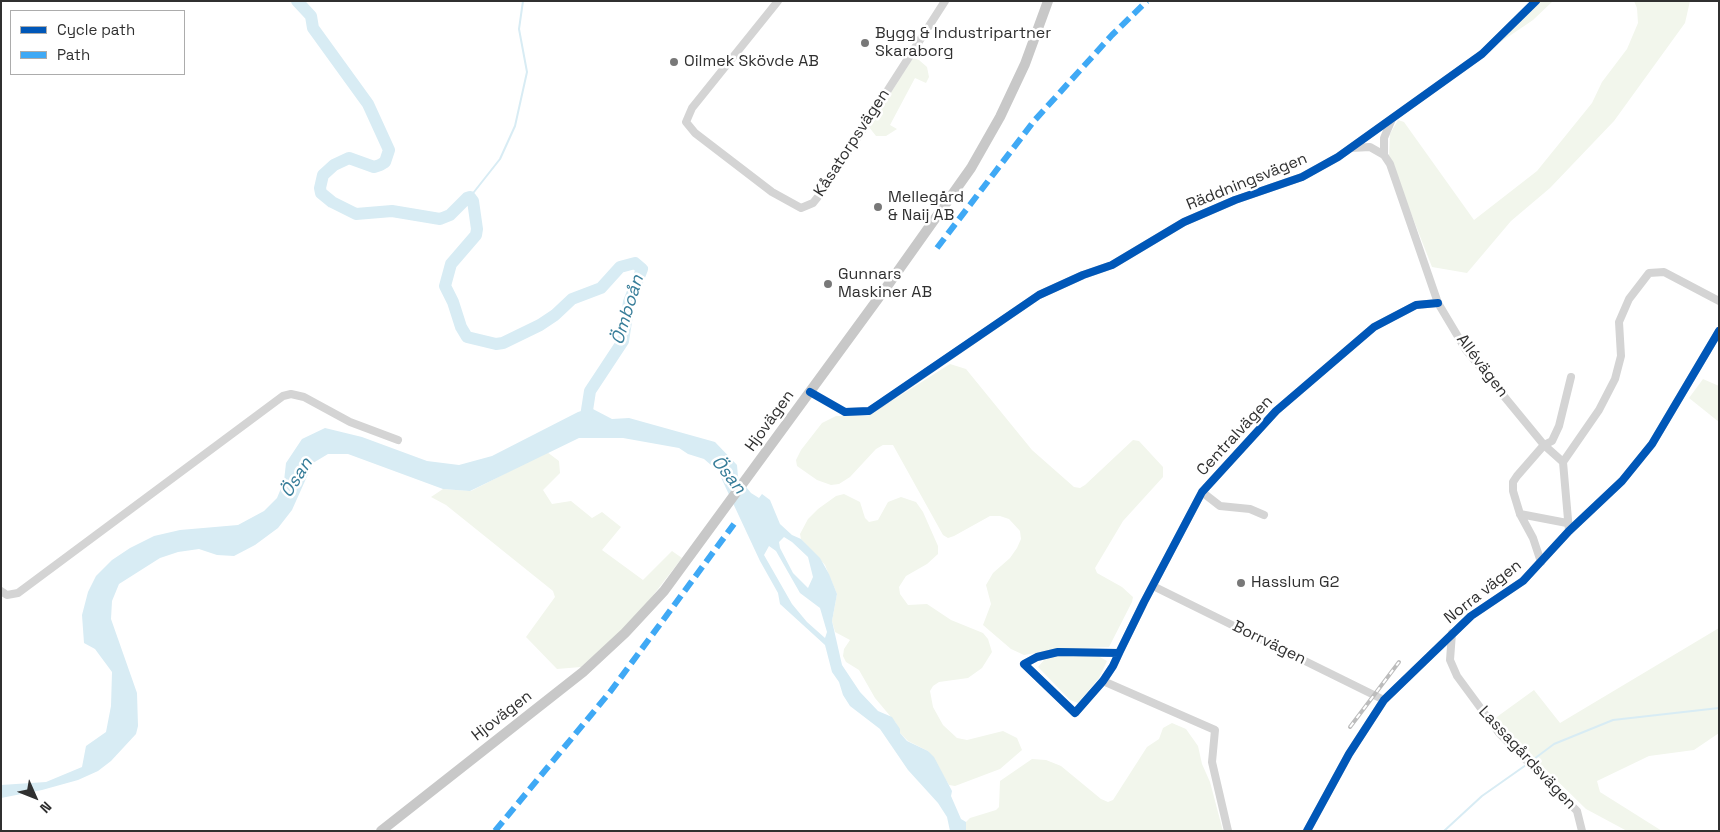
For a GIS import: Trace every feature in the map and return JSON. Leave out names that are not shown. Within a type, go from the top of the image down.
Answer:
[{"type":"main road","name":"Hjovägen","points":[[381,831],[583,672],[625,633],[664,591],[934,222],[971,168],[1000,117],[1025,64],[1048,1]]},
{"type":"street","name":"Kåsatorpsvägen","points":[[778,1],[692,108],[686,122],[695,133],[772,192],[801,208],[813,203],[824,188],[945,1]]},
{"type":"street","name":"Räddningsvägen","points":[[846,412],[869,411],[1039,295],[1083,275],[1112,265],[1184,222],[1235,200],[1302,177],[1338,157],[1482,54],[1536,1]]},
{"type":"street","points":[[1351,148],[1370,147],[1384,155],[1384,138],[1393,118]]},
{"type":"street","name":"Allévägen","points":[[1384,155],[1390,164],[1438,303],[1466,350],[1544,445],[1563,462]]},
{"type":"street","points":[[1569,531],[1566,523],[1567,487],[1563,462],[1599,410],[1615,379],[1620,356],[1619,322],[1629,299],[1649,273],[1664,272],[1719,301]]},
{"type":"street","name":"Centralvägen","points":[[1119,653],[1058,652],[1037,657],[1024,664],[1075,713],[1103,681],[1119,653],[1202,492],[1276,411],[1374,327],[1416,305],[1438,303]]},
{"type":"street","name":"Norra vägen","points":[[1307,831],[1348,754],[1384,700],[1452,633],[1488,603],[1523,581],[1569,531],[1622,481],[1652,444],[1719,331]]},
{"type":"street","points":[[1540,562],[1533,538],[1520,514],[1513,491],[1514,482],[1523,468],[1544,445],[1552,441],[1559,426],[1571,377]]},
{"type":"street","points":[[1,591],[7,594],[18,593],[283,396],[291,394],[304,396],[350,422],[398,440]]},
{"type":"street","points":[[1202,492],[1220,506],[1250,509],[1264,514]]},
{"type":"street","points":[[1520,514],[1566,523]]},
{"type":"street","name":"Borrvägen","points":[[1153,586],[1384,700]]},
{"type":"street","name":"Lassagårdsvägen","points":[[1452,633],[1450,660],[1457,676],[1499,733],[1577,810],[1582,831]]},
{"type":"street","points":[[1103,681],[1215,730],[1212,762],[1228,831]]},
{"type":"shaded area","points":[[1538,1],[1553,1],[1533,20],[1499,43]]},
{"type":"shaded area","points":[[1634,1],[1690,1],[1685,23],[1614,121],[1550,188],[1511,221],[1467,273],[1432,267],[1389,157],[1390,134],[1398,120],[1404,122],[1474,220],[1537,171],[1592,103],[1602,82],[1627,49],[1638,23],[1637,8]]},
{"type":"shaded area","points":[[913,58],[919,60],[927,67],[929,77],[926,83],[915,78],[890,125],[897,129],[886,136],[876,136],[869,127]]},
{"type":"shaded area","points":[[950,364],[966,369],[1032,450],[1074,487],[1080,488],[1085,485],[1133,440],[1139,441],[1163,467],[1163,477],[1123,521],[1095,568],[1097,573],[1122,587],[1133,597],[1109,647],[1058,649],[1024,655],[1011,649],[983,625],[991,604],[986,585],[993,573],[1010,558],[1017,548],[1021,539],[1020,531],[1009,519],[1000,516],[990,516],[954,536],[948,538],[943,535],[893,445],[883,445],[876,449],[850,477],[839,484],[831,485],[817,480],[797,466],[796,460],[801,450],[822,423],[836,416],[868,416]]},
{"type":"shaded area","points":[[1703,379],[1719,386],[1719,422],[1689,398]]},
{"type":"shaded area","points":[[547,452],[559,461],[560,473],[543,490],[552,504],[571,501],[592,518],[602,512],[621,527],[602,550],[643,580],[672,551],[682,558],[651,598],[624,628],[581,667],[557,669],[526,637],[555,597],[553,591],[446,505],[431,497],[443,489],[471,491]]},
{"type":"shaded area","points":[[844,494],[860,502],[865,518],[869,522],[878,520],[888,502],[901,497],[916,502],[923,512],[938,546],[938,554],[927,564],[906,576],[899,587],[900,594],[908,605],[927,604],[951,620],[983,633],[988,639],[992,652],[982,668],[968,678],[939,682],[933,686],[930,691],[933,707],[943,725],[957,738],[967,740],[1003,731],[1017,738],[1022,750],[1000,769],[955,786],[949,785],[928,751],[908,741],[900,733],[896,723],[875,698],[859,670],[846,662],[843,656],[844,649],[850,640],[835,632],[832,621],[837,594],[825,565],[801,539],[800,534],[808,519],[818,509],[836,496]]},
{"type":"shaded area","points":[[1719,628],[1719,733],[1694,750],[1649,756],[1597,781],[1600,792],[1662,831],[1627,831],[1586,809],[1494,719],[1534,690],[1560,723]]},
{"type":"shaded area","points":[[1058,656],[1098,656],[1107,661],[1099,678],[1078,703],[1070,700],[1038,667],[1044,660]]},
{"type":"shaded area","points":[[1172,723],[1186,729],[1198,746],[1223,831],[966,831],[966,822],[970,818],[996,810],[999,807],[1000,781],[1032,759],[1046,760],[1061,766],[1101,799],[1108,802],[1113,800],[1147,747],[1159,739],[1163,728]]},
{"type":"water","name":"Ösan","points":[[591,408],[612,419],[629,418],[715,442],[737,465],[738,477],[751,493],[759,498],[762,494],[770,500],[780,524],[792,535],[801,539],[820,558],[829,574],[837,594],[832,621],[842,665],[860,692],[878,711],[892,717],[900,729],[900,733],[907,741],[928,751],[934,757],[952,791],[951,796],[961,819],[966,822],[966,831],[950,831],[947,817],[938,803],[908,770],[880,729],[850,706],[843,695],[839,682],[832,672],[825,645],[780,604],[778,593],[760,561],[718,471],[704,459],[688,454],[679,448],[623,438],[579,438],[470,491],[443,489],[348,454],[328,454],[313,463],[292,510],[278,528],[255,545],[234,556],[217,555],[199,549],[178,552],[160,558],[119,584],[112,601],[111,619],[137,693],[138,726],[136,734],[111,761],[98,771],[78,780],[42,790],[1,798],[1,785],[46,782],[82,767],[86,746],[106,732],[111,706],[112,672],[95,649],[84,643],[82,615],[88,592],[96,576],[112,560],[154,536],[180,530],[238,525],[264,511],[277,498],[284,481],[286,463],[302,439],[325,428],[362,437],[427,461],[459,465],[492,456],[578,412]],"holes":[[[784,537],[808,557],[813,577],[808,588],[793,573],[780,548],[779,542]],[[769,546],[776,551],[800,593],[820,608],[827,632],[825,638],[807,622],[792,604],[764,555]]]},
{"type":"waterway","name":"Ömboån","points":[[297,1],[311,16],[313,28],[368,104],[389,150],[385,162],[374,167],[349,158],[334,165],[323,175],[320,188],[321,193],[332,202],[356,214],[392,211],[440,219],[450,215],[467,198],[470,197],[473,201],[477,229],[476,235],[451,264],[445,286],[453,302],[461,327],[467,337],[496,344],[503,343],[540,325],[555,315],[572,299],[601,288],[620,267],[635,263],[642,269],[629,302],[623,341],[590,391],[585,423]]},
{"type":"waterway","points":[[470,197],[500,159],[515,126],[527,72],[519,29],[523,1]]},
{"type":"waterway","points":[[1530,762],[1554,744],[1613,720],[1719,708]]},
{"type":"waterway","points":[[1444,831],[1482,796],[1526,765]]},
{"type":"railway","points":[[1350,727],[1399,662]]},
{"type":"marked path","points":[[937,248],[1034,121],[1112,35],[1147,1]]},
{"type":"marked path","points":[[495,831],[610,692],[734,524]]},
{"type":"cycle path","points":[[810,392],[845,412],[869,411],[1039,295],[1083,275],[1112,265],[1184,222],[1235,200],[1302,177],[1338,157],[1482,54],[1536,1]]},
{"type":"cycle path","points":[[1119,653],[1058,652],[1037,657],[1024,664],[1075,713],[1103,681],[1113,666],[1144,602],[1202,492],[1276,411],[1374,327],[1416,305],[1438,303]]},
{"type":"cycle path","points":[[1307,831],[1349,754],[1384,700],[1471,616],[1523,581],[1569,531],[1622,481],[1652,444],[1719,331]]},
{"type":"place","name":"Bygg & Industripartner Skaraborg","points":[[865,43]]},
{"type":"place","name":"Oilmek Skövde AB","points":[[674,62]]},
{"type":"place","name":"Mellegård & Naij AB","points":[[878,207]]},
{"type":"place","name":"Gunnars Maskiner AB","points":[[828,284]]},
{"type":"place","name":"Hasslum G2","points":[[1241,583]]}]
